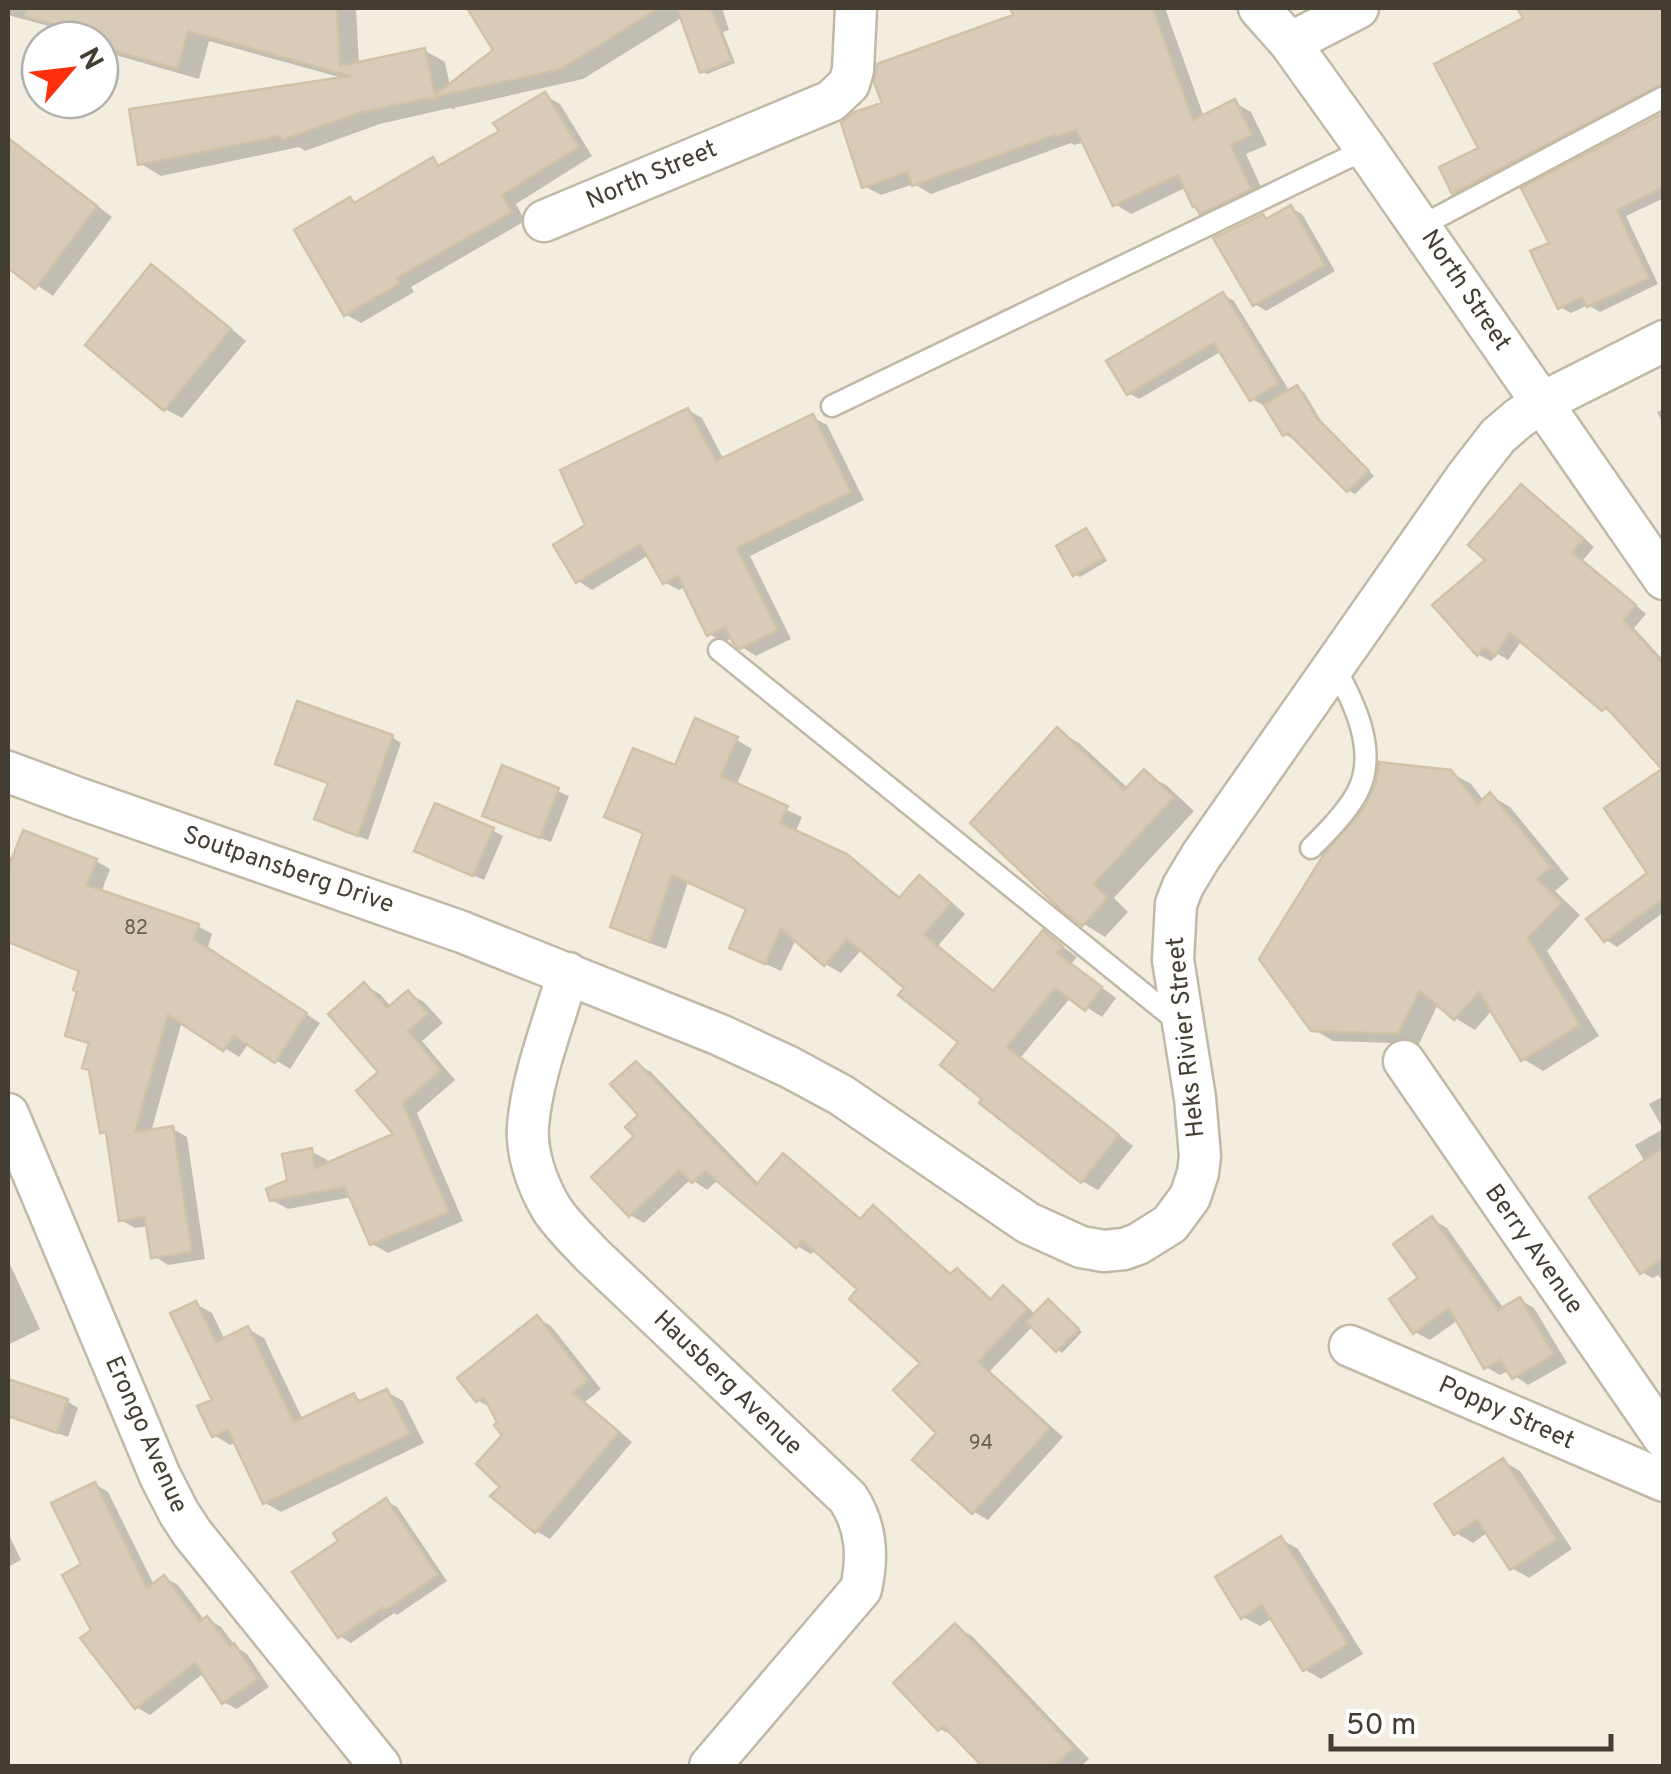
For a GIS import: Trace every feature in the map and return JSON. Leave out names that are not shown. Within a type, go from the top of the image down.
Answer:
[{"type":"street","name":"North Street","points":[[544,221],[830,101],[849,84],[853,70],[856,8]]},
{"type":"street","name":"North Street","points":[[1259,8],[1290,43],[1366,148],[1664,579]]},
{"type":"street","points":[[1290,43],[1358,8]]},
{"type":"street","name":"Heks Rivier Street","points":[[568,974],[789,1067],[869,1113],[1028,1223],[1081,1246],[1104,1251],[1138,1244],[1170,1224],[1190,1198],[1198,1174],[1195,1098],[1174,960],[1176,904],[1183,886],[1244,792],[1467,476],[1508,426],[1541,404],[1664,341]]},
{"type":"street","name":"Soutpansberg Drive","points":[[8,772],[462,932],[568,974]]},
{"type":"street","name":"Hausberg Avenue","points":[[568,974],[534,1090],[528,1128],[530,1154],[544,1196],[592,1256],[848,1498],[859,1515],[864,1534],[865,1570],[860,1590],[710,1766]]},
{"type":"street","name":"Berry Avenue","points":[[1404,1061],[1664,1438]]},
{"type":"street","name":"Erongo Avenue","points":[[8,1114],[178,1513],[380,1766]]},
{"type":"street","name":"Poppy Street","points":[[1350,1346],[1664,1481]]},
{"type":"lane","points":[[1421,226],[1664,97]]},
{"type":"lane","points":[[832,406],[1366,148]]},
{"type":"lane","points":[[719,650],[1183,1026]]},
{"type":"lane","points":[[1312,848],[1357,794],[1366,769],[1363,735],[1351,697],[1334,666]]},
{"type":"building","points":[[26,8],[337,8],[340,66],[425,48],[435,95],[493,50],[467,8],[659,8],[561,69],[435,97],[436,100],[428,98],[359,113],[282,140],[280,136],[138,165],[129,109],[350,76],[188,31],[178,69],[120,53],[120,20],[38,20],[24,16]]},
{"type":"building","points":[[677,8],[711,8],[732,61],[700,73]]},
{"type":"building","points":[[1010,8],[1153,8],[1193,120],[1235,99],[1252,135],[1231,145],[1251,189],[1200,214],[1178,175],[1113,206],[1076,130],[912,186],[907,172],[862,188],[841,123],[854,112],[882,103],[874,82],[877,64],[1013,15]]},
{"type":"building","points":[[1517,8],[1664,8],[1664,83],[1452,194],[1439,167],[1478,148],[1434,64],[1523,18]]},
{"type":"building","points":[[545,92],[579,147],[502,195],[512,212],[397,278],[400,283],[344,316],[294,230],[350,197],[354,203],[433,157],[438,166],[499,131],[493,123]]},
{"type":"building","points":[[1664,113],[1664,187],[1617,210],[1649,278],[1587,307],[1582,297],[1558,309],[1530,251],[1549,243],[1521,188]]},
{"type":"building","points":[[8,138],[97,206],[35,289],[8,268]]},
{"type":"building","points":[[1291,205],[1325,265],[1253,306],[1213,238],[1263,214],[1266,219]]},
{"type":"building","points":[[151,264],[231,329],[164,411],[85,345]]},
{"type":"building","points":[[1223,292],[1279,383],[1250,401],[1214,343],[1127,395],[1106,361]]},
{"type":"building","points":[[1297,385],[1316,417],[1369,471],[1347,492],[1288,433],[1283,436],[1264,405]]},
{"type":"building","points":[[688,408],[716,461],[813,414],[851,492],[737,548],[778,630],[740,649],[725,627],[707,636],[678,576],[663,584],[640,544],[576,583],[553,545],[585,525],[560,470]]},
{"type":"building","points":[[1521,484],[1584,539],[1572,552],[1636,605],[1624,620],[1664,665],[1664,898],[1604,942],[1586,919],[1647,873],[1604,808],[1662,769],[1606,707],[1602,711],[1510,633],[1495,656],[1485,648],[1477,656],[1432,605],[1485,560],[1468,545]]},
{"type":"building","points":[[1086,528],[1104,558],[1073,576],[1056,546]]},
{"type":"building","points":[[297,701],[393,735],[358,836],[314,819],[328,783],[275,764]]},
{"type":"building","points":[[695,718],[738,737],[721,776],[788,806],[780,823],[847,854],[899,898],[919,875],[951,903],[924,935],[993,991],[1043,930],[1063,947],[1057,953],[1102,987],[1085,1011],[1055,988],[1007,1047],[1119,1135],[1081,1183],[979,1103],[982,1099],[940,1065],[958,1042],[898,995],[904,988],[847,939],[824,966],[781,929],[765,964],[729,948],[746,909],[672,875],[650,942],[610,927],[643,833],[604,817],[633,748],[675,765]]},
{"type":"building","points":[[1057,727],[1124,790],[1144,769],[1174,797],[1094,884],[1108,898],[1082,926],[970,823]]},
{"type":"building","points":[[1379,762],[1451,770],[1478,804],[1490,792],[1551,867],[1537,879],[1562,903],[1528,938],[1580,1025],[1521,1061],[1479,992],[1454,1020],[1420,991],[1398,1034],[1311,1031],[1259,959],[1324,854],[1364,808],[1376,782]]},
{"type":"building","points":[[502,765],[559,788],[540,838],[482,816]]},
{"type":"building","points":[[435,803],[494,828],[473,876],[414,851]]},
{"type":"building","points":[[23,830],[97,859],[87,885],[199,924],[194,939],[307,1013],[275,1063],[234,1036],[223,1051],[168,1015],[135,1132],[173,1126],[192,1252],[151,1258],[145,1217],[119,1221],[106,1132],[100,1133],[89,1070],[82,1068],[89,1043],[65,1036],[79,971],[8,942],[8,869]]},
{"type":"building","points":[[364,982],[387,1008],[408,990],[428,1014],[408,1031],[441,1070],[403,1103],[449,1212],[370,1245],[345,1187],[270,1201],[266,1189],[287,1180],[282,1154],[312,1148],[315,1168],[393,1134],[356,1091],[378,1072],[328,1014]]},
{"type":"building","points":[[636,1061],[756,1185],[783,1153],[860,1219],[873,1205],[950,1274],[957,1268],[990,1300],[1003,1285],[1028,1309],[978,1362],[1050,1428],[972,1514],[912,1460],[936,1433],[893,1390],[920,1363],[849,1299],[857,1289],[802,1240],[796,1248],[705,1171],[692,1183],[679,1170],[629,1217],[591,1177],[634,1136],[625,1127],[638,1115],[610,1084]]},
{"type":"building","points":[[1664,1147],[1664,1257],[1640,1274],[1589,1197]]},
{"type":"building","points":[[1432,1216],[1498,1310],[1520,1297],[1554,1354],[1512,1379],[1500,1360],[1484,1369],[1449,1308],[1413,1334],[1389,1299],[1418,1278],[1393,1244]]},
{"type":"building","points":[[1048,1299],[1079,1329],[1056,1352],[1026,1322]]},
{"type":"building","points":[[196,1301],[216,1342],[248,1326],[294,1422],[354,1393],[358,1402],[387,1389],[410,1434],[263,1504],[228,1430],[212,1437],[197,1406],[212,1400],[170,1313]]},
{"type":"building","points":[[537,1315],[588,1380],[573,1393],[619,1432],[535,1533],[490,1496],[500,1487],[476,1464],[502,1435],[484,1398],[476,1402],[457,1378]]},
{"type":"building","points":[[8,1379],[68,1399],[57,1433],[8,1416]]},
{"type":"building","points":[[1503,1458],[1557,1539],[1510,1570],[1477,1520],[1454,1535],[1434,1504]]},
{"type":"building","points":[[95,1482],[147,1588],[164,1575],[200,1622],[207,1616],[230,1646],[234,1643],[258,1679],[222,1704],[195,1663],[135,1709],[80,1638],[91,1630],[62,1575],[81,1564],[51,1503]]},
{"type":"building","points":[[386,1498],[438,1575],[338,1638],[292,1572],[338,1541],[333,1533]]},
{"type":"building","points":[[1281,1536],[1348,1644],[1303,1671],[1262,1605],[1241,1619],[1215,1577]]},
{"type":"building","points":[[955,1623],[1074,1748],[1054,1766],[982,1766],[943,1726],[938,1731],[893,1683]]}]
